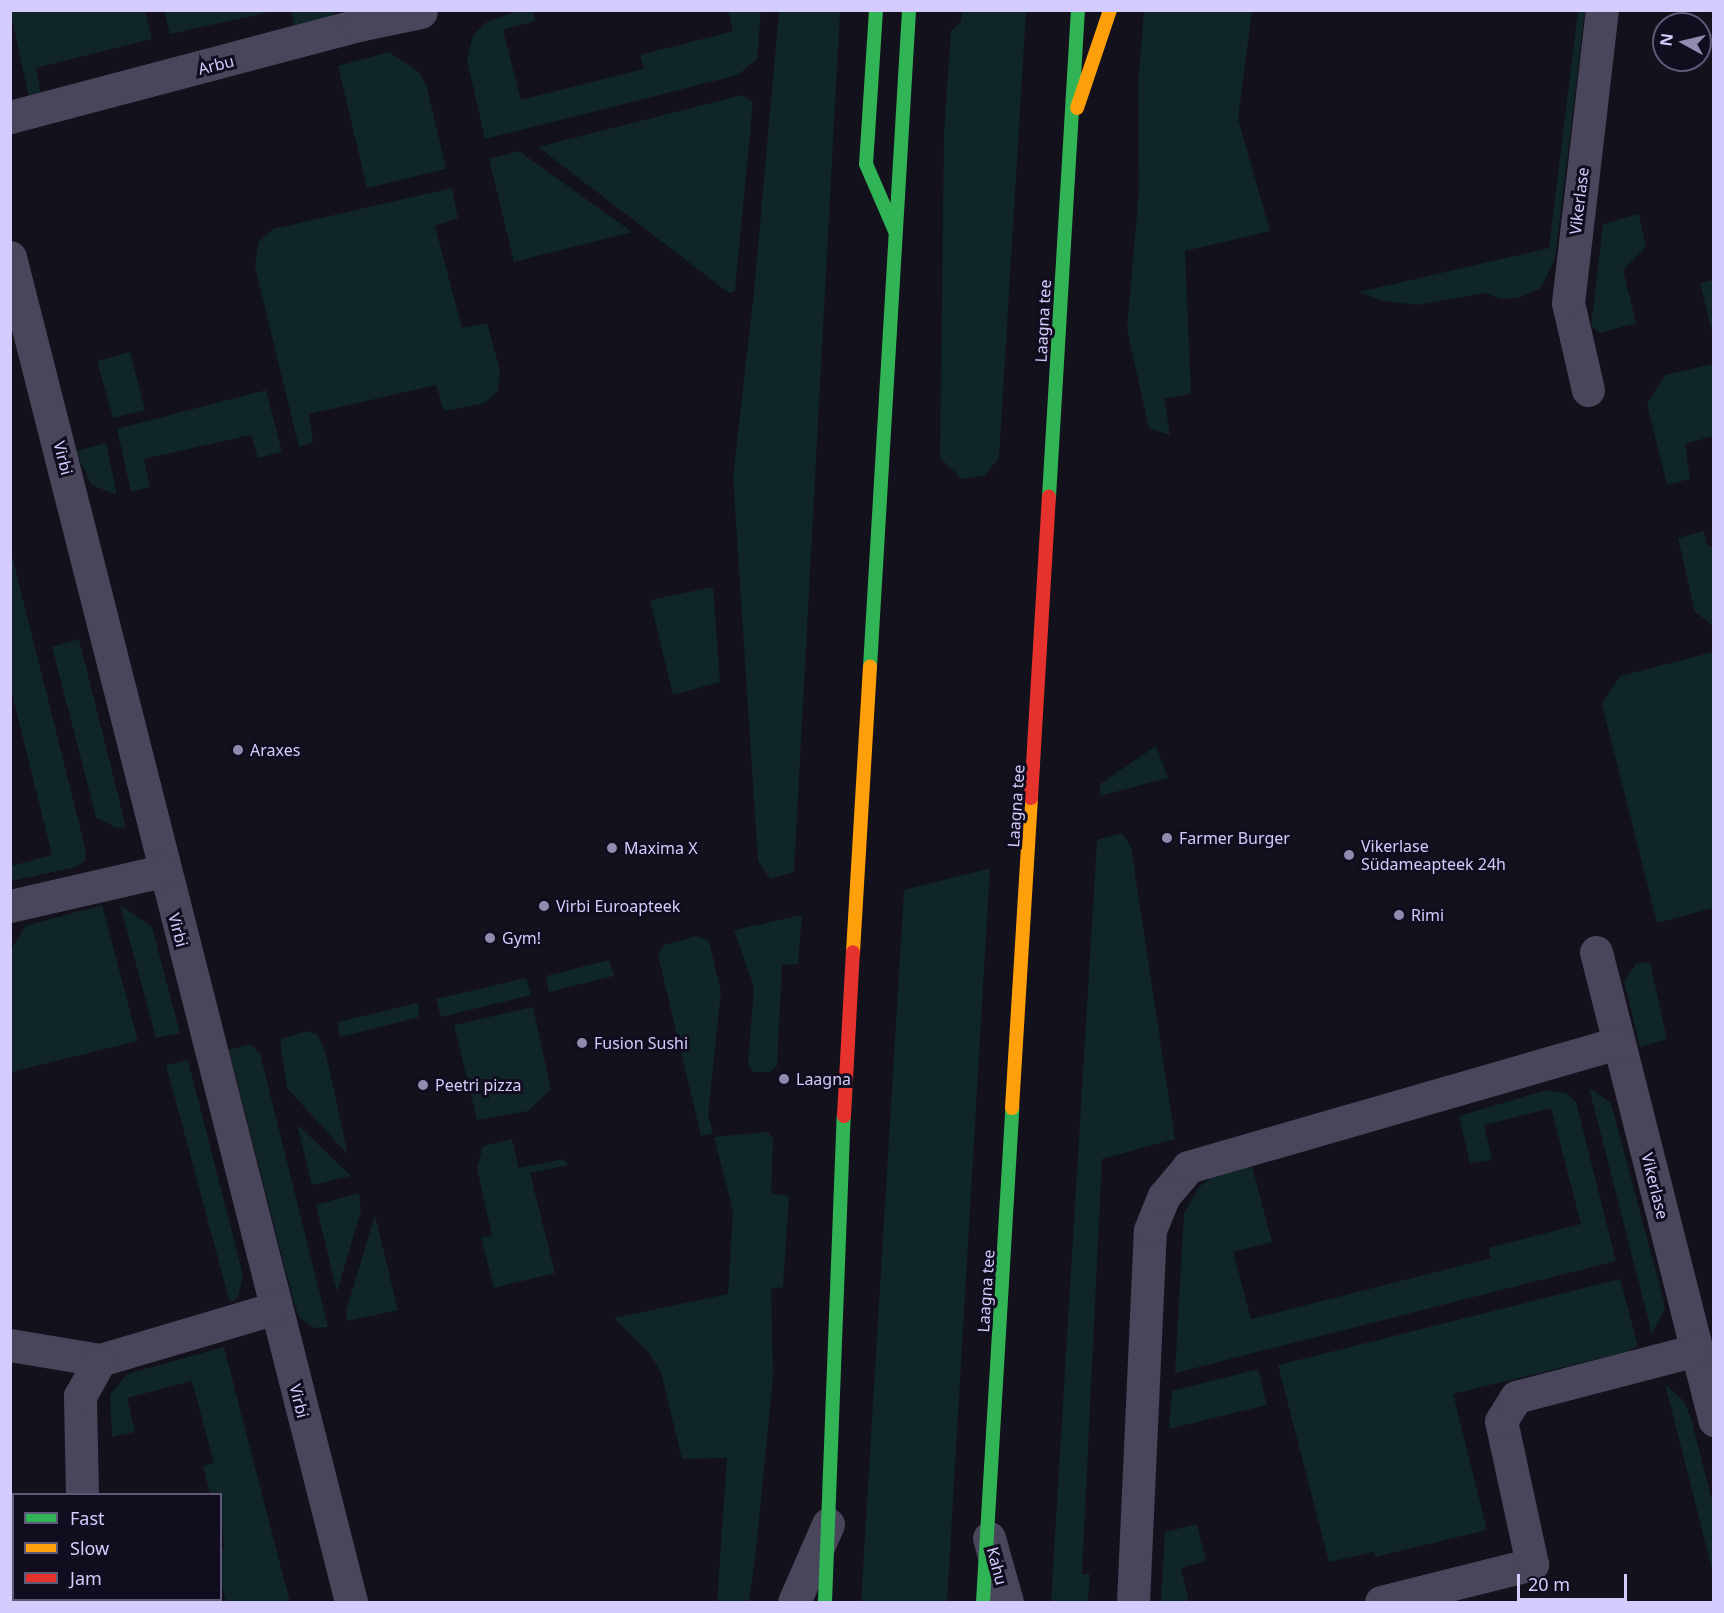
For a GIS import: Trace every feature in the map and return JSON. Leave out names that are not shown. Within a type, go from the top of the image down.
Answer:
[{"type":"main road","points":[[876,10],[866,164],[894,231]]},
{"type":"main road","points":[[825,1602],[830,1520],[844,1106],[894,231],[909,10]]},
{"type":"main road","name":"Laagna tee","points":[[983,1602],[1078,10]]},
{"type":"main road","points":[[1070,127],[1110,10]]},
{"type":"street","name":"Vikerlase","points":[[1588,390],[1568,303],[1602,10]]},
{"type":"street","name":"Arbu","points":[[10,117],[358,25],[421,12]]},
{"type":"street","name":"Virbi","points":[[10,257],[163,871],[351,1602]]},
{"type":"street","points":[[10,906],[163,871]]},
{"type":"street","name":"Vikerlase","points":[[1596,952],[1713,1420]]},
{"type":"street","points":[[1132,1602],[1150,1230],[1164,1196],[1188,1167],[1619,1044]]},
{"type":"street","points":[[10,1345],[100,1360],[275,1308]]},
{"type":"street","points":[[1382,1602],[1532,1564],[1501,1421],[1516,1397],[1696,1350]]},
{"type":"street","points":[[82,1493],[80,1396],[100,1360]]},
{"type":"street","points":[[794,1602],[830,1520]]},
{"type":"street","name":"Kahu","points":[[988,1530],[1007,1602]]},
{"type":"green space","points":[[164,10],[274,10],[274,11],[170,34]]},
{"type":"green space","points":[[520,10],[533,11],[535,21],[503,30],[521,100],[644,69],[640,55],[733,31],[728,11],[761,11],[757,59],[738,75],[485,139],[467,60],[473,35],[487,22]]},
{"type":"green space","points":[[1578,10],[1585,11],[1555,259],[1541,288],[1518,298],[1501,299],[1485,293],[1418,305],[1383,301],[1359,292],[1549,248]]},
{"type":"green space","points":[[10,11],[145,11],[152,39],[36,68],[41,94],[29,97]]},
{"type":"green space","points":[[291,11],[335,11],[334,16],[296,31]]},
{"type":"green space","points":[[779,11],[840,11],[794,872],[770,879],[758,861],[733,477],[754,292]]},
{"type":"green space","points":[[962,11],[1026,11],[999,458],[984,476],[962,479],[940,458],[944,132],[951,31],[961,22]]},
{"type":"green space","points":[[1144,11],[1252,11],[1238,119],[1270,231],[1185,251],[1191,394],[1164,399],[1170,435],[1149,428],[1127,329],[1139,190],[1138,85]]},
{"type":"green space","points":[[389,52],[419,72],[427,87],[446,169],[367,188],[338,66]]},
{"type":"green space","points":[[742,95],[753,102],[735,291],[729,293],[538,147]]},
{"type":"green space","points":[[519,151],[632,232],[514,262],[489,159]]},
{"type":"green space","points":[[452,188],[458,218],[435,226],[462,328],[487,323],[500,370],[498,391],[485,403],[444,411],[436,385],[309,414],[313,442],[299,447],[255,267],[258,242],[273,229]]},
{"type":"green space","points":[[1639,214],[1646,247],[1623,270],[1636,323],[1600,333],[1591,326],[1603,224]]},
{"type":"green space","points":[[1714,280],[1713,336],[1700,283]]},
{"type":"green space","points":[[130,352],[145,410],[113,418],[97,361]]},
{"type":"green space","points":[[1713,364],[1713,436],[1685,444],[1690,479],[1667,485],[1647,404],[1665,375]]},
{"type":"green space","points":[[266,390],[282,452],[258,458],[251,435],[144,459],[150,487],[131,492],[117,429]]},
{"type":"green space","points":[[106,443],[117,495],[92,485],[75,451]]},
{"type":"green space","points":[[1704,531],[1707,544],[1713,548],[1713,626],[1695,612],[1678,538]]},
{"type":"green space","points":[[10,548],[86,851],[85,861],[76,867],[11,881],[11,866],[52,855],[11,690]]},
{"type":"green space","points":[[713,587],[720,682],[673,695],[650,600]]},
{"type":"green space","points":[[79,639],[126,827],[116,828],[96,817],[52,647]]},
{"type":"green space","points":[[1713,652],[1713,908],[1657,923],[1602,704],[1620,676]]},
{"type":"green space","points":[[1156,746],[1168,778],[1100,796],[1100,784]]},
{"type":"green space","points":[[1122,833],[1131,847],[1175,1139],[1102,1159],[1082,1574],[1090,1574],[1088,1602],[1051,1602],[1097,840]]},
{"type":"green space","points":[[990,868],[947,1602],[861,1602],[904,890]]},
{"type":"green space","points":[[102,905],[138,1041],[11,1072],[11,950],[25,926]]},
{"type":"green space","points":[[120,905],[152,927],[180,1033],[156,1038]]},
{"type":"green space","points":[[802,915],[798,964],[782,965],[777,1066],[770,1072],[753,1072],[748,1064],[754,987],[734,930]]},
{"type":"green space","points":[[696,936],[709,941],[721,992],[708,1115],[713,1133],[701,1136],[658,955],[664,945]]},
{"type":"green space","points":[[609,960],[614,976],[549,992],[546,976]]},
{"type":"green space","points":[[1650,962],[1667,1039],[1640,1047],[1624,981],[1636,964]]},
{"type":"green space","points":[[526,978],[531,995],[441,1017],[436,999]]},
{"type":"green space","points":[[418,1003],[419,1017],[340,1037],[337,1022]]},
{"type":"green space","points":[[533,1007],[551,1089],[528,1111],[477,1120],[454,1025]]},
{"type":"green space","points":[[307,1031],[318,1035],[326,1054],[348,1155],[287,1088],[280,1039]]},
{"type":"green space","points":[[249,1044],[260,1053],[328,1327],[314,1328],[299,1317],[293,1299],[229,1050]]},
{"type":"green space","points":[[188,1060],[243,1275],[238,1297],[230,1303],[166,1065]]},
{"type":"green space","points":[[1589,1088],[1611,1103],[1663,1298],[1665,1309],[1652,1334]]},
{"type":"green space","points":[[1546,1090],[1566,1093],[1576,1102],[1616,1261],[1175,1373],[1184,1213],[1200,1186],[1224,1169],[1250,1159],[1272,1242],[1233,1252],[1251,1319],[1491,1258],[1489,1248],[1581,1224],[1551,1108],[1484,1125],[1492,1160],[1470,1163],[1459,1116]]},
{"type":"green space","points":[[297,1124],[351,1176],[312,1185]]},
{"type":"green space","points":[[768,1132],[773,1139],[771,1193],[789,1196],[783,1287],[771,1289],[773,1376],[756,1551],[749,1602],[717,1602],[727,1458],[682,1459],[661,1372],[649,1353],[614,1318],[728,1294],[733,1211],[714,1137]]},
{"type":"green space","points":[[512,1139],[519,1168],[563,1159],[569,1165],[530,1173],[555,1273],[494,1288],[481,1237],[492,1236],[477,1168],[483,1146]]},
{"type":"green space","points":[[359,1193],[361,1210],[337,1292],[316,1205]]},
{"type":"green space","points":[[375,1215],[398,1310],[347,1321],[346,1311]]},
{"type":"green space","points":[[1620,1279],[1638,1346],[1625,1352],[1453,1394],[1487,1530],[1375,1557],[1374,1552],[1329,1562],[1278,1365]]},
{"type":"green space","points":[[224,1347],[290,1602],[226,1602],[222,1585],[222,1550],[224,1549],[222,1493],[210,1493],[203,1466],[214,1463],[192,1381],[127,1398],[135,1432],[112,1437],[110,1395],[127,1374]]},
{"type":"green space","points":[[1258,1369],[1267,1405],[1169,1429],[1172,1391]]},
{"type":"green space","points":[[1665,1384],[1684,1401],[1691,1418],[1713,1504],[1713,1573]]},
{"type":"green space","points":[[1197,1524],[1206,1561],[1181,1568],[1189,1602],[1161,1602],[1165,1532]]},
{"type":"traffic: fast","points":[[876,10],[866,164],[895,231]]},
{"type":"traffic: fast","points":[[870,667],[909,10]]},
{"type":"traffic: fast","points":[[1049,497],[1078,10]]},
{"type":"traffic: fast","points":[[983,1602],[1012,1108]]},
{"type":"traffic: fast","points":[[825,1602],[844,1116]]},
{"type":"traffic: slow","points":[[1077,108],[1110,10]]},
{"type":"traffic: slow","points":[[853,952],[870,667]]},
{"type":"traffic: slow","points":[[1012,1108],[1031,798]]},
{"type":"traffic: jam","points":[[1031,798],[1049,497]]},
{"type":"traffic: jam","points":[[844,1116],[853,952]]},
{"type":"place","name":"Araxes","points":[[238,750]]},
{"type":"place","name":"Farmer Burger","points":[[1167,838]]},
{"type":"place","name":"Maxima X","points":[[612,848]]},
{"type":"place","name":"Vikerlase Südameapteek 24h","points":[[1349,855]]},
{"type":"place","name":"Virbi Euroapteek","points":[[544,906]]},
{"type":"place","name":"Rimi","points":[[1399,915]]},
{"type":"place","name":"Gym!","points":[[490,938]]},
{"type":"place","name":"Fusion Sushi","points":[[582,1043]]},
{"type":"place","name":"Laagna","points":[[784,1079]]},
{"type":"place","name":"Peetri pizza","points":[[423,1085]]}]
